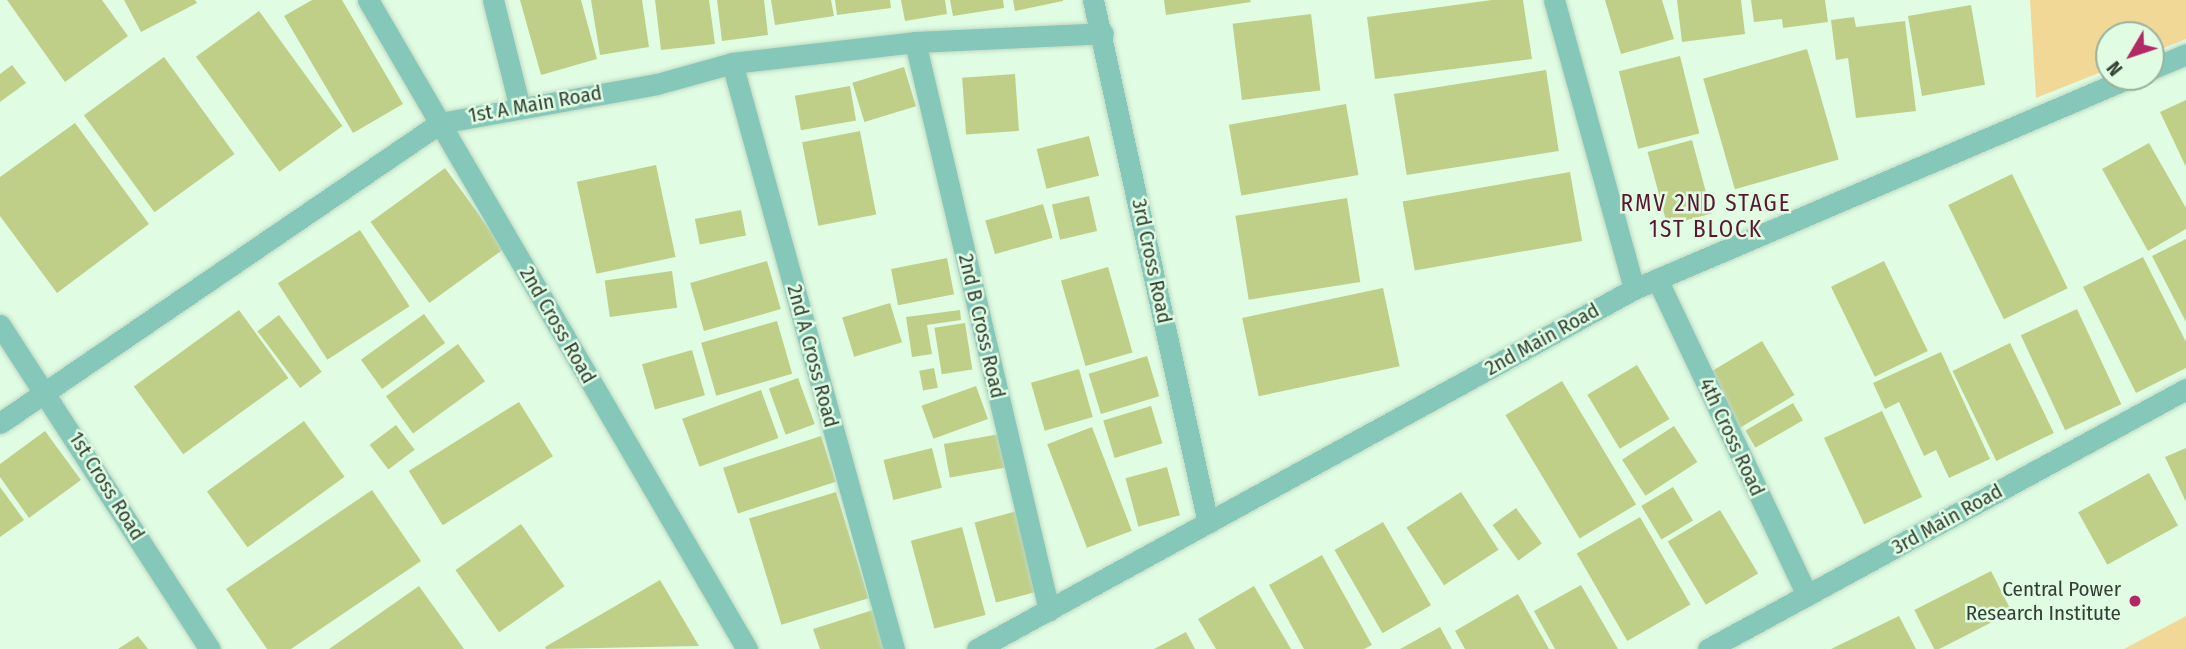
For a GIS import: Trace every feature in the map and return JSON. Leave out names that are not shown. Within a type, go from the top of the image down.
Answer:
[{"type":"street","points":[[493,0],[519,104]]},
{"type":"street","name":"3rd Cross Road","points":[[1093,0],[1103,33],[1208,523]]},
{"type":"street","points":[[1554,0],[1634,289]]},
{"type":"street","name":"2nd Cross Road","points":[[374,2],[439,122],[747,649]]},
{"type":"street","name":"1st A Main Road","points":[[0,423],[44,388],[439,122],[519,104],[657,84],[732,63],[915,42],[1103,33]]},
{"type":"street","name":"2nd B Cross Road","points":[[915,42],[1049,610]]},
{"type":"street","points":[[2165,63],[2186,54]]},
{"type":"street","name":"2nd A Cross Road","points":[[732,63],[894,649]]},
{"type":"street","name":"2nd Main Road","points":[[977,649],[1634,289],[2098,91]]},
{"type":"street","name":"4th Cross Road","points":[[1657,279],[1807,595]]},
{"type":"street","name":"1st Cross Road","points":[[0,325],[44,388],[211,649]]},
{"type":"street","name":"3rd Main Road","points":[[1708,649],[2186,389]]},
{"type":"shaded area","points":[[2030,0],[2186,0],[2186,39],[2165,47],[2165,21],[2095,21],[2095,75],[2036,98]]},
{"type":"shaded area","points":[[2186,616],[2186,649],[2124,649]]},
{"type":"building","points":[[7,0],[102,0],[128,36],[65,82]]},
{"type":"building","points":[[124,0],[195,0],[197,3],[141,32]]},
{"type":"building","points":[[312,0],[342,0],[403,104],[353,133],[284,16]]},
{"type":"building","points":[[520,0],[581,0],[597,59],[541,75]]},
{"type":"building","points":[[591,0],[642,0],[649,47],[600,55]]},
{"type":"building","points":[[655,0],[709,0],[715,44],[661,50]]},
{"type":"building","points":[[717,0],[764,0],[768,35],[722,41]]},
{"type":"building","points":[[771,0],[831,0],[834,16],[775,25]]},
{"type":"building","points":[[835,0],[890,0],[891,8],[837,15]]},
{"type":"building","points":[[901,0],[945,0],[947,14],[905,21]]},
{"type":"building","points":[[950,0],[1003,0],[1004,8],[953,16]]},
{"type":"building","points":[[1013,0],[1063,0],[1063,1],[1015,11]]},
{"type":"building","points":[[1164,0],[1250,0],[1251,2],[1166,15]]},
{"type":"building","points":[[1492,0],[1523,0],[1532,59],[1375,79],[1367,17]]},
{"type":"building","points":[[1605,0],[1662,0],[1674,39],[1621,54]]},
{"type":"building","points":[[1677,0],[1741,0],[1745,34],[1682,42]]},
{"type":"building","points":[[1751,0],[1825,0],[1828,22],[1783,28],[1782,19],[1754,22]]},
{"type":"building","points":[[1971,5],[1985,85],[1922,96],[1908,16]]},
{"type":"building","points":[[259,11],[342,126],[279,172],[196,57]]},
{"type":"building","points":[[1311,14],[1320,90],[1242,100],[1233,24]]},
{"type":"building","points":[[1854,17],[1856,27],[1905,21],[1916,111],[1856,118],[1848,58],[1836,60],[1831,20]]},
{"type":"building","points":[[1807,49],[1839,160],[1735,189],[1703,79]]},
{"type":"building","points":[[1680,56],[1699,134],[1638,149],[1619,71]]},
{"type":"building","points":[[164,57],[235,154],[154,212],[84,115]]},
{"type":"building","points":[[12,65],[26,83],[0,102],[0,74]]},
{"type":"building","points":[[904,67],[916,106],[864,122],[852,83]]},
{"type":"building","points":[[1546,70],[1559,151],[1407,175],[1394,94]]},
{"type":"building","points":[[1015,74],[1019,131],[966,135],[962,78]]},
{"type":"building","points":[[850,86],[856,120],[801,130],[795,96]]},
{"type":"building","points":[[2186,100],[2186,167],[2160,112]]},
{"type":"building","points":[[1346,104],[1359,175],[1241,196],[1229,125]]},
{"type":"building","points":[[75,123],[149,224],[57,293],[0,216],[0,177]]},
{"type":"building","points":[[860,131],[876,214],[818,226],[802,142]]},
{"type":"building","points":[[1089,136],[1099,176],[1047,189],[1037,149]]},
{"type":"building","points":[[1692,140],[1712,213],[1667,225],[1648,152]]},
{"type":"building","points":[[2149,143],[2186,208],[2186,229],[2148,251],[2102,169]]},
{"type":"building","points":[[656,165],[676,257],[596,274],[577,182]]},
{"type":"building","points":[[445,168],[504,249],[429,303],[371,222]]},
{"type":"building","points":[[1570,172],[1582,241],[1415,270],[1403,202]]},
{"type":"building","points":[[2012,174],[2068,288],[2004,319],[1948,205]]},
{"type":"building","points":[[1089,196],[1097,231],[1060,240],[1052,205]]},
{"type":"building","points":[[1347,198],[1360,282],[1249,300],[1235,216]]},
{"type":"building","points":[[1043,204],[1053,238],[995,254],[985,221]]},
{"type":"building","points":[[741,210],[746,236],[700,244],[695,219]]},
{"type":"building","points":[[360,230],[410,306],[327,360],[278,283]]},
{"type":"building","points":[[2186,239],[2186,322],[2152,256]]},
{"type":"building","points":[[2143,257],[2186,342],[2186,368],[2136,393],[2083,287]]},
{"type":"building","points":[[947,258],[954,294],[898,305],[891,269]]},
{"type":"building","points":[[767,261],[781,309],[704,331],[690,283]]},
{"type":"building","points":[[1884,261],[1928,351],[1875,377],[1831,287]]},
{"type":"building","points":[[1108,267],[1133,353],[1085,366],[1061,281]]},
{"type":"building","points":[[672,271],[677,308],[610,317],[605,280]]},
{"type":"building","points":[[1383,288],[1400,366],[1259,396],[1242,318]]},
{"type":"building","points":[[890,303],[902,342],[854,357],[842,318]]},
{"type":"building","points":[[2077,309],[2121,404],[2065,430],[2021,335]]},
{"type":"building","points":[[239,310],[288,378],[183,454],[134,386]]},
{"type":"building","points":[[960,310],[961,320],[927,325],[932,354],[912,357],[906,317]]},
{"type":"building","points":[[424,314],[445,343],[382,389],[361,360]]},
{"type":"building","points":[[279,315],[322,372],[300,388],[257,331]]},
{"type":"building","points":[[777,321],[792,374],[716,396],[701,343]]},
{"type":"building","points":[[965,323],[972,369],[942,374],[934,328]]},
{"type":"building","points":[[1762,341],[1794,395],[1740,428],[1707,374]]},
{"type":"building","points":[[2010,343],[2054,433],[1996,461],[1952,371]]},
{"type":"building","points":[[458,344],[485,381],[413,434],[386,396]]},
{"type":"building","points":[[692,350],[705,395],[655,410],[642,364]]},
{"type":"building","points":[[1941,352],[1990,459],[1949,478],[1936,450],[1924,456],[1899,402],[1885,409],[1873,383]]},
{"type":"building","points":[[1147,356],[1159,396],[1101,414],[1089,374]]},
{"type":"building","points":[[1637,365],[1669,419],[1620,449],[1587,395]]},
{"type":"building","points":[[934,368],[938,388],[923,390],[919,371]]},
{"type":"building","points":[[1079,369],[1093,417],[1045,431],[1031,383]]},
{"type":"building","points":[[798,378],[815,424],[786,435],[769,389]]},
{"type":"building","points":[[1562,381],[1636,504],[1580,538],[1505,415]]},
{"type":"building","points":[[976,386],[988,419],[933,439],[921,406]]},
{"type":"building","points":[[761,390],[778,438],[700,467],[682,419]]},
{"type":"building","points":[[519,402],[553,456],[443,525],[409,471]]},
{"type":"building","points":[[1793,403],[1803,420],[1755,448],[1745,430]]},
{"type":"building","points":[[1151,406],[1162,443],[1115,458],[1103,421]]},
{"type":"building","points":[[1882,411],[1922,497],[1864,524],[1824,438]]},
{"type":"building","points":[[304,421],[345,477],[247,547],[207,492]]},
{"type":"building","points":[[396,425],[415,450],[388,470],[370,445]]},
{"type":"building","points":[[1674,426],[1697,462],[1645,496],[1622,460]]},
{"type":"building","points":[[1092,427],[1132,531],[1087,548],[1047,444]]},
{"type":"building","points":[[45,431],[81,480],[29,518],[0,477],[0,464]]},
{"type":"building","points":[[1000,434],[1006,467],[950,477],[944,444]]},
{"type":"building","points":[[821,436],[836,482],[738,513],[723,468]]},
{"type":"building","points":[[932,448],[942,488],[893,500],[883,460]]},
{"type":"building","points":[[2186,448],[2186,502],[2165,457]]},
{"type":"building","points":[[1167,467],[1180,515],[1138,526],[1125,478]]},
{"type":"building","points":[[2149,473],[2178,525],[2107,565],[2078,512]]},
{"type":"building","points":[[0,487],[24,520],[0,537]]},
{"type":"building","points":[[1673,487],[1693,520],[1661,539],[1641,506]]},
{"type":"building","points":[[372,490],[421,561],[291,649],[267,649],[226,589]]},
{"type":"building","points":[[836,492],[868,598],[781,625],[749,519]]},
{"type":"building","points":[[1461,492],[1499,550],[1444,585],[1406,527]]},
{"type":"building","points":[[1516,508],[1542,544],[1518,561],[1493,525]]},
{"type":"building","points":[[1720,510],[1758,573],[1706,605],[1668,541]]},
{"type":"building","points":[[1017,511],[1038,591],[996,603],[974,522]]},
{"type":"building","points":[[1640,517],[1690,604],[1627,641],[1577,554]]},
{"type":"building","points":[[1383,522],[1431,605],[1383,633],[1335,550]]},
{"type":"building","points":[[521,524],[565,586],[499,632],[455,570]]},
{"type":"building","points":[[962,527],[986,615],[934,629],[911,541]]},
{"type":"building","points":[[1322,555],[1372,645],[1364,649],[1304,649],[1269,585]]},
{"type":"building","points":[[1991,571],[2012,612],[1939,649],[1934,649],[1914,610]]},
{"type":"building","points":[[660,580],[699,646],[546,649],[545,647]]},
{"type":"building","points":[[1581,585],[1618,649],[1555,649],[1534,611]]},
{"type":"building","points":[[419,586],[464,649],[329,649]]},
{"type":"building","points":[[1254,586],[1291,649],[1216,649],[1198,619]]},
{"type":"building","points":[[1518,594],[1549,649],[1465,649],[1455,631]]},
{"type":"building","points":[[873,610],[886,649],[820,649],[813,629]]},
{"type":"building","points":[[1899,616],[1916,649],[1831,649]]},
{"type":"building","points":[[1440,627],[1452,649],[1400,649]]},
{"type":"building","points":[[1186,632],[1195,649],[1154,649]]},
{"type":"building","points":[[138,636],[148,649],[118,649]]},
{"type":"place","name":"Central Power Research Institute","points":[[2135,601]]},
{"type":"district","name":"RMV 2ND STAGE 1ST BLOCK","points":[[1706,216]]}]
